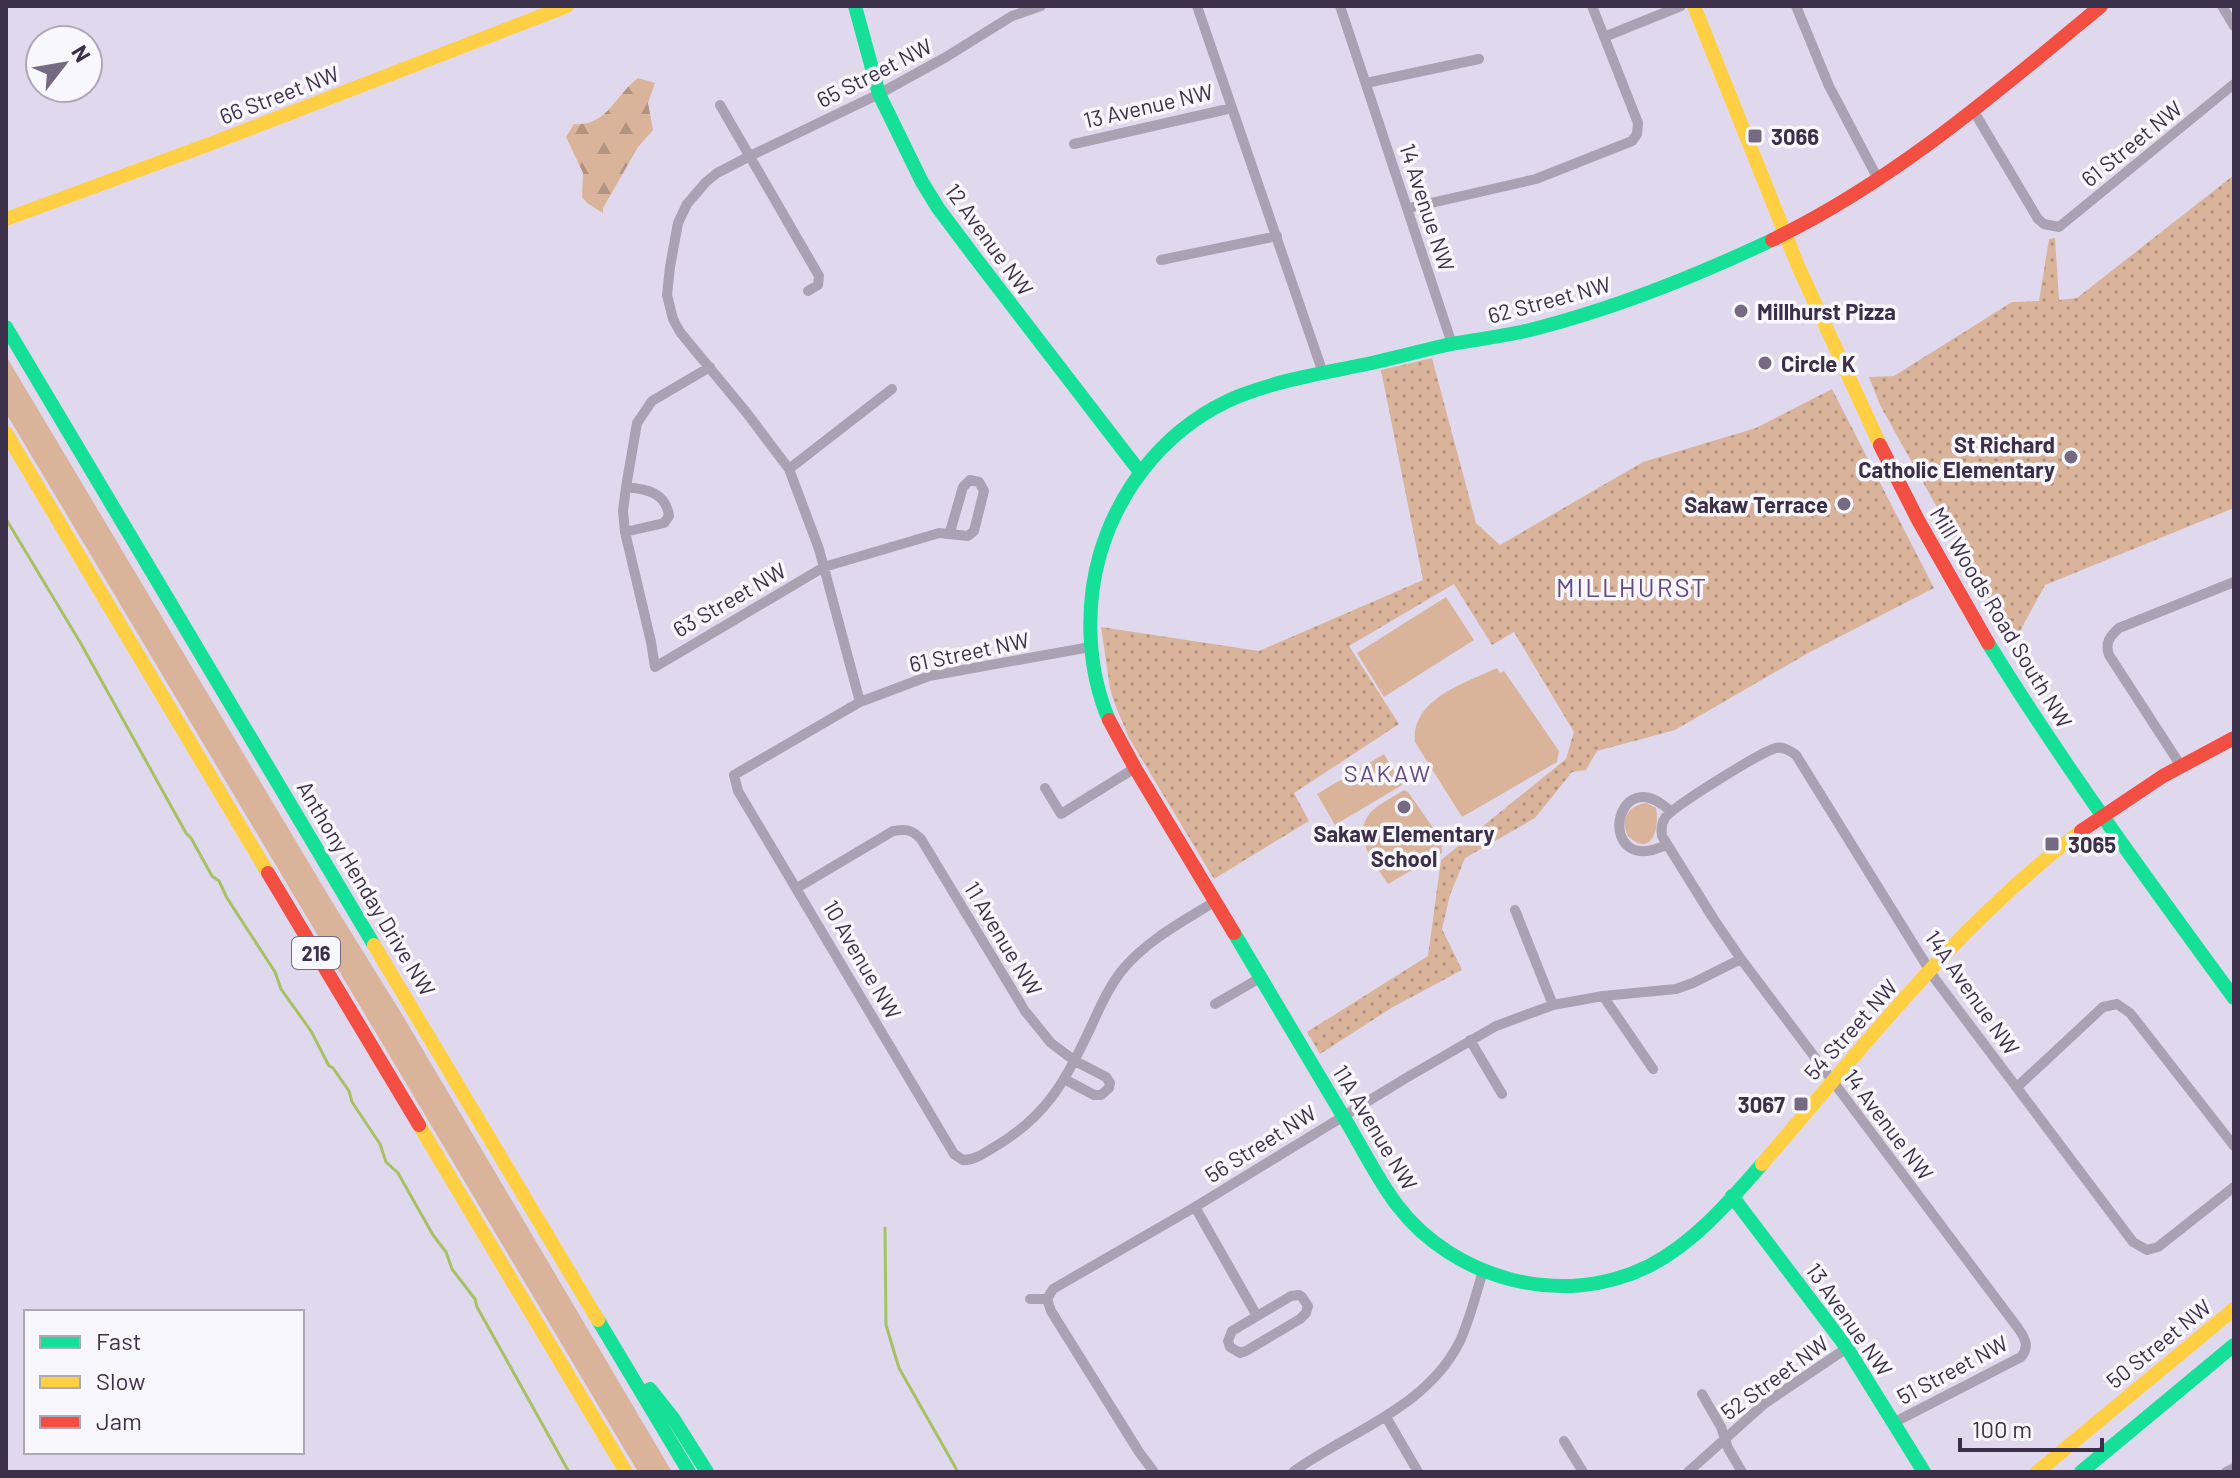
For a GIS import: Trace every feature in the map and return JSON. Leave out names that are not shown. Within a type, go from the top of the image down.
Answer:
[{"type":"main road","name":"66 Street NW","points":[[6,219],[567,6]]},
{"type":"main road","name":"12 Avenue NW","points":[[855,6],[879,94],[911,162],[938,208],[1140,472]]},
{"type":"main road","name":"Mill Woods Road South NW","points":[[1694,6],[1784,233],[1848,378],[1936,554],[2026,704],[2100,816],[2234,998]]},
{"type":"main road","name":"62 Street NW","points":[[1090,647],[1090,605],[1100,549],[1119,506],[1140,472],[1170,439],[1199,417],[1224,403],[1273,384],[1476,341],[1589,313],[1713,267],[1825,212],[1878,179],[1973,110],[2101,6]]},
{"type":"main road","name":"Anthony Henday Drive NW","points":[[6,327],[689,1472]]},
{"type":"main road","name":"216","points":[[6,433],[626,1472]]},
{"type":"main road","name":"11A Avenue NW","points":[[1090,647],[1102,705],[1135,768],[1396,1204],[1422,1233],[1454,1258],[1483,1271]]},
{"type":"main road","name":"54 Street NW","points":[[1483,1271],[1526,1283],[1562,1286],[1627,1275],[1670,1253],[1732,1196],[1931,972],[2014,886],[2100,816],[2181,766],[2234,738]]},
{"type":"main road","name":"13 Avenue NW","points":[[1732,1196],[1847,1348],[1924,1472]]},
{"type":"main road","name":"50 Street NW","points":[[2037,1472],[2234,1309]]},
{"type":"main road","points":[[604,1330],[673,1418],[707,1472]]},
{"type":"main road","points":[[2081,1472],[2234,1345]]},
{"type":"main road","points":[[2053,1472],[2070,1456],[2092,1425]]},
{"type":"street","name":"65 Street NW","points":[[710,367],[680,332],[667,295],[678,223],[687,204],[706,182],[717,173],[879,94],[946,57],[1009,11],[1041,6]]},
{"type":"street","name":"13 Avenue NW","points":[[1197,6],[1323,373]]},
{"type":"street","name":"14 Avenue NW","points":[[1340,6],[1452,344]]},
{"type":"street","points":[[1409,208],[1536,179],[1632,141],[1637,134],[1638,123],[1592,6]]},
{"type":"street","points":[[1604,37],[1681,6]]},
{"type":"street","points":[[1796,6],[1829,86],[1878,179]]},
{"type":"street","points":[[2222,6],[2234,26]]},
{"type":"street","points":[[1366,83],[1479,59]]},
{"type":"street","name":"61 Street NW","points":[[1973,110],[2038,219],[2044,224],[2059,227],[2234,84]]},
{"type":"street","points":[[720,105],[819,276],[818,285],[808,291]]},
{"type":"street","name":"13 Avenue NW","points":[[1074,144],[1232,108]]},
{"type":"street","points":[[1161,260],[1277,236]]},
{"type":"street","points":[[626,487],[646,489],[666,504],[669,516],[664,523],[625,532],[623,511],[626,487],[637,423],[652,401],[710,367],[789,469],[824,567],[860,702]]},
{"type":"street","points":[[789,469],[892,389]]},
{"type":"street","points":[[824,567],[939,533],[950,532],[964,537],[974,531],[984,491],[979,482],[970,480],[963,487],[950,532]]},
{"type":"street","name":"63 Street NW","points":[[625,532],[655,667],[824,567]]},
{"type":"street","points":[[2181,766],[2109,655],[2107,642],[2119,628],[2234,582]]},
{"type":"street","name":"61 Street NW","points":[[734,775],[860,702],[929,676],[1090,647]]},
{"type":"street","name":"14A Avenue NW","points":[[1671,812],[1773,748],[1788,749],[1796,755],[1931,972],[2133,1242],[2147,1250],[2161,1245],[2234,1187]]},
{"type":"street","points":[[1045,788],[1061,814],[1135,768]]},
{"type":"street","name":"10 Avenue NW","points":[[734,775],[738,791],[954,1154],[963,1160],[976,1158],[1009,1138],[1041,1111],[1066,1080]]},
{"type":"street","points":[[1641,797],[1658,800],[1671,812],[1663,821],[1664,840],[1650,851],[1632,849],[1624,842],[1618,825],[1626,804],[1641,797]]},
{"type":"street","name":"11 Avenue NW","points":[[797,888],[893,831],[907,829],[914,832],[1025,1011],[1051,1043],[1075,1061],[1106,1077],[1110,1083],[1101,1095],[1094,1095],[1066,1080]]},
{"type":"street","name":"14 Avenue NW","points":[[1664,840],[1741,959],[2018,1328],[2026,1347]]},
{"type":"street","points":[[1066,1080],[1110,987],[1126,966],[1155,939],[1214,902]]},
{"type":"street","points":[[1515,910],[1553,1005]]},
{"type":"street","name":"56 Street NW","points":[[1047,1299],[1053,1289],[1496,1026],[1553,1005],[1603,996],[1676,989],[1741,959]]},
{"type":"street","points":[[1215,1004],[1260,978]]},
{"type":"street","points":[[1603,996],[1653,1069]]},
{"type":"street","points":[[2017,1087],[2103,1007],[2117,1004],[2130,1013],[2234,1146]]},
{"type":"street","points":[[1470,1040],[1502,1094]]},
{"type":"street","name":"56 Street NW","points":[[1195,1207],[1257,1316]]},
{"type":"street","points":[[1293,1472],[1386,1417],[1434,1377],[1450,1358],[1460,1339],[1483,1271]]},
{"type":"street","points":[[1291,1296],[1302,1297],[1308,1306],[1300,1319],[1246,1351],[1234,1351],[1228,1341],[1232,1331],[1257,1316],[1291,1296]]},
{"type":"street","points":[[1030,1299],[1047,1299],[1051,1311],[1154,1472]]},
{"type":"street","name":"51 Street NW","points":[[1893,1423],[2015,1361],[2025,1353],[2026,1347]]},
{"type":"street","name":"52 Street NW","points":[[1688,1472],[1764,1404],[1847,1348]]},
{"type":"street","name":"52 Street NW","points":[[1702,1394],[1742,1472]]},
{"type":"street","points":[[1386,1417],[1418,1472]]},
{"type":"street","points":[[1564,1441],[1583,1472]]},
{"type":"street","points":[[2226,1472],[2234,1468]]},
{"type":"green space","points":[[638,78],[655,83],[648,103],[653,130],[638,147],[603,213],[582,197],[583,173],[566,137],[574,124],[585,124],[603,115]]},
{"type":"green space","name":"St Richard Catholic Elementary","points":[[2234,175],[2234,508],[2045,585],[2013,644],[1880,405],[1869,377],[1894,376],[2012,302],[2039,301],[2049,239],[2055,238],[2059,300],[2077,298]]},
{"type":"green space","points":[[6,356],[403,1016],[672,1472],[638,1472],[6,413]]},
{"type":"green space","points":[[1432,358],[1476,523],[1500,545],[1643,462],[1756,428],[1832,389],[1934,588],[1810,652],[1675,730],[1597,751],[1586,770],[1572,772],[1535,818],[1465,858],[1450,895],[1442,929],[1462,970],[1393,1007],[1320,1054],[1307,1032],[1428,956],[1441,860],[1566,759],[1574,732],[1514,632],[1492,645],[1454,584],[1349,646],[1399,724],[1294,793],[1309,821],[1214,879],[1129,738],[1110,688],[1101,627],[1259,651],[1423,580],[1381,370]]},
{"type":"green space","points":[[1446,597],[1474,640],[1384,697],[1357,653]]},
{"type":"green space","points":[[1497,668],[1500,673],[1504,671],[1559,751],[1557,762],[1462,817],[1415,742],[1416,727],[1422,714],[1442,694]]},
{"type":"green space","points":[[1384,754],[1402,785],[1335,825],[1317,794]]},
{"type":"green space","points":[[1404,790],[1441,839],[1442,853],[1388,884],[1366,849],[1363,830],[1372,811]]},
{"type":"green space","points":[[1647,803],[1656,808],[1657,824],[1652,838],[1643,844],[1628,836],[1625,819],[1635,807]]},
{"type":"waterway","points":[[6,519],[80,642],[186,833],[275,972],[281,989],[311,1031],[329,1066],[349,1091],[352,1102],[380,1144],[386,1162],[398,1173],[446,1252],[452,1269],[475,1299],[569,1472]]},
{"type":"waterway","points":[[885,1228],[886,1325],[899,1368],[958,1472]]},
{"type":"traffic: fast","points":[[855,6],[879,94],[922,182],[974,256],[1140,472]]},
{"type":"traffic: fast","points":[[1109,720],[1096,680],[1091,637],[1092,595],[1100,554],[1109,528],[1135,480],[1152,459],[1192,423],[1239,396],[1282,382],[1565,321],[1685,278],[1772,240]]},
{"type":"traffic: fast","points":[[6,327],[374,945]]},
{"type":"traffic: fast","points":[[1988,643],[2077,779],[2234,998]]},
{"type":"traffic: fast","points":[[1234,933],[1397,1205],[1421,1231],[1448,1252],[1479,1269],[1512,1280],[1547,1285],[1581,1285],[1616,1279],[1649,1266],[1681,1246],[1724,1207],[1762,1164]]},
{"type":"traffic: fast","points":[[1732,1196],[1847,1348],[1924,1472]]},
{"type":"traffic: fast","points":[[598,1320],[689,1472]]},
{"type":"traffic: fast","points":[[2081,1472],[2234,1345]]},
{"type":"traffic: fast","points":[[650,1389],[673,1418],[707,1472]]},
{"type":"traffic: slow","points":[[6,219],[567,6]]},
{"type":"traffic: slow","points":[[1694,6],[1798,266],[1880,445]]},
{"type":"traffic: slow","points":[[6,433],[268,873]]},
{"type":"traffic: slow","points":[[1762,1164],[1912,989],[1952,947],[2036,867],[2081,831]]},
{"type":"traffic: slow","points":[[374,945],[598,1320]]},
{"type":"traffic: slow","points":[[419,1125],[626,1472]]},
{"type":"traffic: slow","points":[[2037,1472],[2234,1309]]},
{"type":"traffic: jam","points":[[1772,240],[1817,217],[1902,163],[2101,6]]},
{"type":"traffic: jam","points":[[1880,445],[1918,520],[1988,643]]},
{"type":"traffic: jam","points":[[1109,720],[1234,933]]},
{"type":"traffic: jam","points":[[2081,831],[2163,776],[2234,738]]},
{"type":"traffic: jam","points":[[268,873],[419,1125]]},
{"type":"place","name":"3066","points":[[1755,136]]},
{"type":"place","name":"Millhurst Pizza","points":[[1741,311]]},
{"type":"place","name":"Circle K","points":[[1765,363]]},
{"type":"place","name":"St Richard Catholic Elementary","points":[[2071,457]]},
{"type":"place","name":"Sakaw Terrace","points":[[1844,504]]},
{"type":"place","name":"Sakaw Elementary School","points":[[1404,807]]},
{"type":"place","name":"3065","points":[[2052,844]]},
{"type":"place","name":"3067","points":[[1801,1104]]},
{"type":"district","name":"MILLHURST","points":[[1632,586]]},
{"type":"district","name":"SAKAW","points":[[1388,772]]}]
